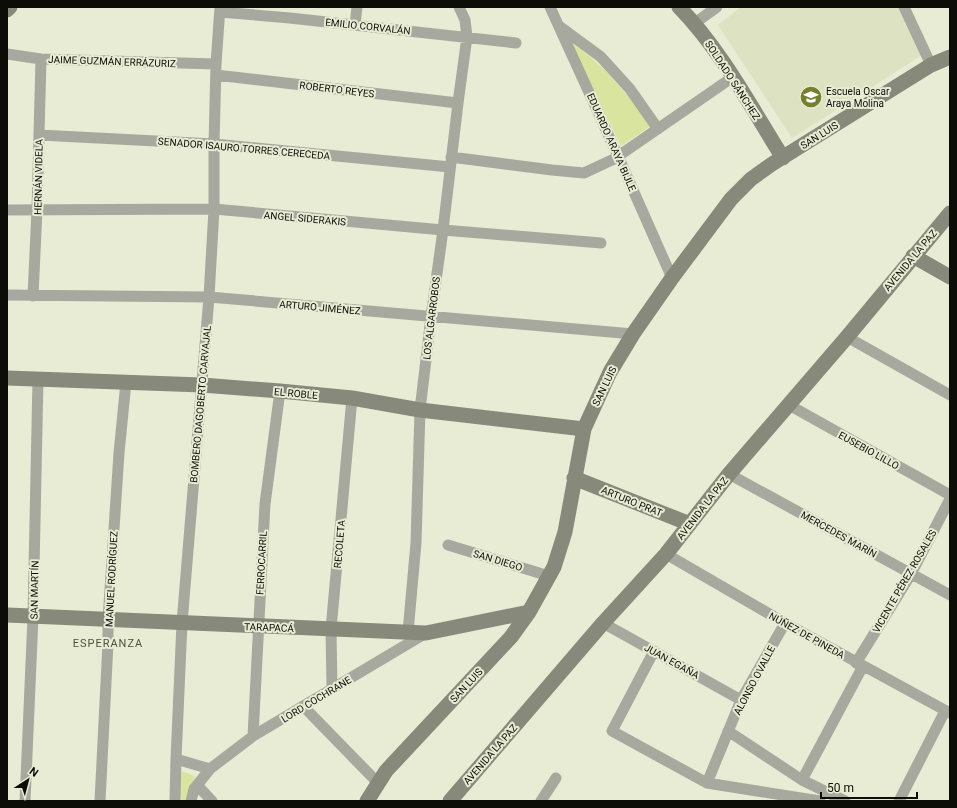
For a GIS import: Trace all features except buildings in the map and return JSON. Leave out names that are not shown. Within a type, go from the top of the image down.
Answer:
[{"type":"street","points":[[7,10],[10,7]]},
{"type":"street","points":[[355,24],[357,7]]},
{"type":"street","name":"LOS ALGARROBOS","points":[[408,632],[416,543],[420,410],[443,230],[450,162],[467,37],[465,20],[459,7]]},
{"type":"street","name":"EDUARDO ARAYA BIJLE","points":[[550,7],[672,278]]},
{"type":"street","name":"SOLDADO SÁNCHEZ","points":[[679,7],[695,23],[733,77],[783,158]]},
{"type":"street","points":[[695,23],[717,7]]},
{"type":"street","points":[[904,7],[931,65]]},
{"type":"street","name":"EMILIO CORVALÁN","points":[[220,10],[291,12],[355,24],[516,43]]},
{"type":"street","name":"BOMBERO DAGOBERTO CARVAJAL","points":[[175,801],[182,623],[209,297],[214,209],[216,69],[220,10]]},
{"type":"street","points":[[559,26],[601,57],[630,89],[658,129]]},
{"type":"street","name":"JAIME GUZMÁN ERRÁZURIZ","points":[[7,54],[41,58],[216,69]]},
{"type":"street","name":"SAN LUIS","points":[[367,801],[386,771],[511,636],[529,612],[554,567],[565,532],[584,429],[610,372],[633,334],[672,278],[731,199],[751,179],[772,164],[931,65],[950,57]]},
{"type":"street","name":"HERNÁN VIDELA","points":[[33,296],[41,58]]},
{"type":"street","name":"ROBERTO REYES","points":[[216,69],[458,103]]},
{"type":"street","name":"SENADOR ISAURO TORRES CERECEDA","points":[[39,134],[214,144],[584,173],[618,156],[733,77]]},
{"type":"street","name":"ANGEL SIDERAKIS","points":[[7,210],[214,209],[601,243]]},
{"type":"street","name":"AVENIDA LA PAZ","points":[[450,801],[603,623],[666,554],[729,474],[847,337],[950,213]]},
{"type":"street","points":[[913,256],[950,277]]},
{"type":"street","name":"ARTURO JIMÉNEZ","points":[[7,295],[209,297],[633,334]]},
{"type":"street","points":[[847,337],[950,395]]},
{"type":"street","name":"EL ROBLE","points":[[7,378],[202,385],[280,391],[352,398],[420,410],[584,429]]},
{"type":"street","name":"SAN MARTÍN","points":[[24,801],[33,617],[38,379]]},
{"type":"street","name":"MANUEL RODRÍGUEZ","points":[[100,801],[108,620],[119,453],[126,382]]},
{"type":"street","name":"FERROCARRIL","points":[[253,736],[264,504],[280,391]]},
{"type":"street","name":"RECOLETA","points":[[332,689],[330,629],[352,398]]},
{"type":"street","name":"EUSEBIO LILLO","points":[[789,405],[950,495]]},
{"type":"street","name":"MERCEDES MARÍN","points":[[729,474],[950,595]]},
{"type":"street","name":"ARTURO PRAT","points":[[574,478],[690,524]]},
{"type":"street","name":"VICENTE PÉREZ ROSALES","points":[[802,780],[859,664],[911,574],[950,499]]},
{"type":"street","name":"SAN DIEGO","points":[[448,545],[549,576]]},
{"type":"street","name":"NÚÑEZ DE PINEDA","points":[[666,554],[785,623],[948,712]]},
{"type":"street","name":"TARAPACÁ","points":[[7,615],[426,633],[529,612]]},
{"type":"street","name":"JUAN EGAÑA","points":[[603,623],[741,700]]},
{"type":"street","name":"ALONSO OVALLE","points":[[707,782],[741,700],[785,623]]},
{"type":"street","name":"LORD COCHRANE","points":[[191,801],[194,789],[210,769],[253,736],[426,633]]},
{"type":"street","points":[[654,651],[612,731],[707,782],[820,801]]},
{"type":"street","points":[[303,706],[378,783]]},
{"type":"street","points":[[899,801],[948,712]]},
{"type":"street","points":[[728,731],[802,780],[845,801]]},
{"type":"street","points":[[176,759],[210,769]]},
{"type":"street","points":[[540,801],[556,778]]},
{"type":"street","points":[[197,785],[212,801]]},
{"type":"shaded area","name":"Escuela Oscar Araya Molina","points":[[741,7],[901,7],[922,55],[792,138],[718,25]]},
{"type":"green space","points":[[569,39],[603,68],[636,105],[651,126],[621,146]]},
{"type":"green space","points":[[182,771],[195,776],[185,801],[181,801],[180,782]]},
{"type":"place","name":"Escuela Oscar Araya Molina","points":[[811,97]]},
{"type":"district","name":"ESPERANZA","points":[[108,643]]}]
